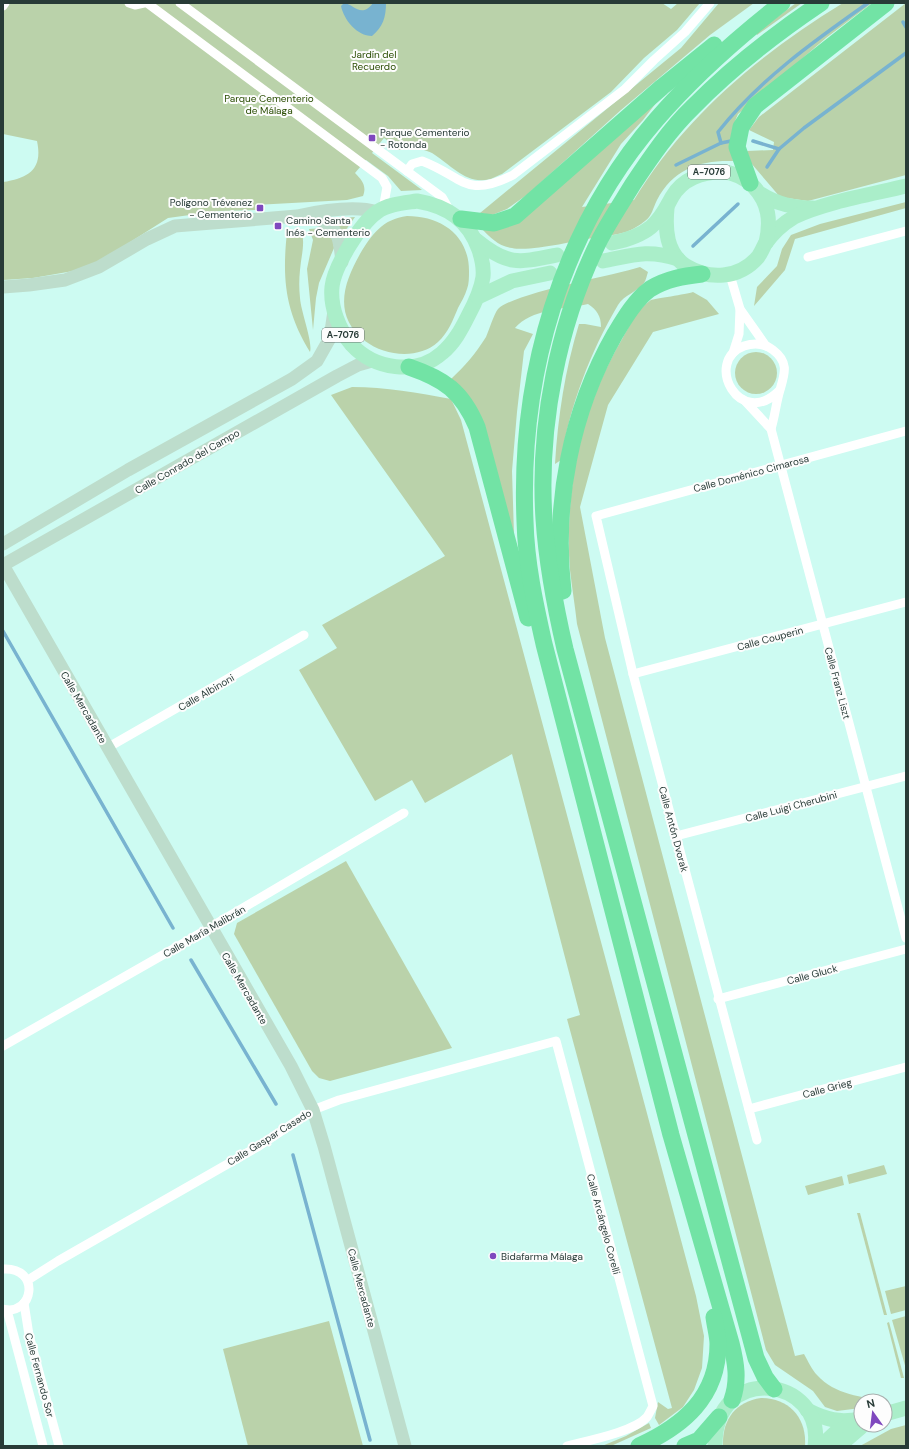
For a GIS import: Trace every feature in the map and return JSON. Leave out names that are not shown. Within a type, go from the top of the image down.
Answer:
[{"type":"highway","points":[[774,1388],[765,1377],[756,1358],[565,649],[548,562],[544,519],[543,478],[545,441],[551,398],[567,327],[587,270],[601,238],[653,154],[691,108],[746,57],[773,35],[821,3]]},
{"type":"highway","points":[[755,188],[737,147],[741,127],[755,106],[886,3]]},
{"type":"highway","points":[[732,1400],[736,1387],[737,1366],[698,1232],[554,686],[535,605],[525,523],[524,480],[530,398],[545,332],[567,264],[582,232],[608,185],[655,121],[712,61],[781,4]]},
{"type":"highway","points":[[455,215],[494,223],[515,216],[662,87],[746,19],[781,4]]},
{"type":"highway","points":[[565,649],[568,622],[563,590],[561,522],[570,453],[582,409],[604,354],[633,306],[650,290],[666,282],[683,276],[702,274]]},
{"type":"highway","points":[[409,367],[429,374],[446,384],[460,396],[470,410],[477,427],[540,663],[554,686]]},
{"type":"highway","points":[[639,1446],[662,1436],[687,1418],[703,1398],[714,1374],[718,1344],[698,1232]]},
{"type":"highway","points":[[685,1446],[699,1440],[719,1417]]},
{"type":"main road","name":"A-7076","points":[[612,243],[629,239],[643,233],[653,226],[683,184],[695,177],[709,172],[725,172],[736,175],[782,204],[799,208],[818,208]]},
{"type":"main road","name":"A-7076","points":[[667,208],[665,228],[670,247],[678,259],[685,265],[702,274],[715,276],[730,275],[750,265],[758,257],[766,243],[781,227],[794,218],[818,208],[906,186]]},
{"type":"main road","name":"A-7076","points":[[755,188],[767,208],[770,226],[766,243]]},
{"type":"main road","name":"A-7076","points":[[476,240],[484,264],[483,277],[478,297],[461,330],[441,354],[427,362],[409,367],[390,367],[372,361],[358,351],[343,335],[334,311],[332,285],[355,236],[368,220],[380,210],[399,204],[417,202],[433,204],[455,215],[476,240],[493,254],[512,262],[530,261],[557,255]]},
{"type":"main road","name":"A-7076","points":[[603,261],[643,253],[661,253],[678,259]]},
{"type":"main road","points":[[478,297],[512,281],[550,273]]},
{"type":"main road","points":[[715,1446],[715,1432],[719,1417],[732,1400],[752,1389],[774,1388],[793,1396],[807,1410],[815,1432],[815,1446]]},
{"type":"main road","points":[[893,1412],[906,1408]]},
{"type":"main road","points":[[807,1410],[832,1420],[845,1422],[853,1421]]},
{"type":"main road","points":[[821,1446],[835,1433],[853,1424]]},
{"type":"main road","points":[[839,1446],[854,1433]]},
{"type":"street","points":[[129,3],[135,5],[145,3],[382,178],[387,187],[380,210]]},
{"type":"street","points":[[180,3],[442,197],[455,215]]},
{"type":"street","points":[[407,171],[412,164],[422,161],[459,181],[477,187],[496,183],[513,175],[625,89],[685,32],[710,3]]},
{"type":"street","name":"A-7076","points":[[3,286],[29,285],[65,280],[99,267],[147,239],[176,226],[297,216],[315,212],[367,209],[380,210]]},
{"type":"street","name":"A-7076","points":[[297,216],[321,220],[333,226],[338,234],[342,262]]},
{"type":"street","points":[[808,257],[906,231]]},
{"type":"street","name":"Calle Franz Liszt","points":[[730,275],[740,309],[739,334],[727,366],[726,380],[730,389],[745,401],[771,429]]},
{"type":"street","name":"Calle Franz Liszt","points":[[740,309],[766,346],[777,353],[783,362],[785,376],[780,390],[771,429],[906,938]]},
{"type":"street","name":"Calle Conrado del Campo","points":[[3,544],[128,470],[292,379],[317,361],[330,338],[334,311]]},
{"type":"street","points":[[733,353],[741,347],[750,344],[766,346]]},
{"type":"street","name":"Calle Conrado del Campo","points":[[3,565],[337,376],[358,365],[372,361]]},
{"type":"street","points":[[745,401],[755,403],[763,402],[773,397],[780,390]]},
{"type":"street","name":"Calle Doménico Cimarosa","points":[[596,516],[906,432]]},
{"type":"street","name":"Calle Antón Dvorak","points":[[596,516],[633,674],[756,1140]]},
{"type":"street","name":"Calle Mercadante","points":[[3,565],[210,928],[291,1066],[312,1110],[324,1146],[405,1446]]},
{"type":"street","name":"Calle Couperin","points":[[633,674],[906,602]]},
{"type":"street","name":"Calle Albinoni","points":[[107,748],[304,635]]},
{"type":"street","name":"Calle Luigi Cherubini","points":[[676,836],[906,776]]},
{"type":"street","name":"Calle María Malibrán","points":[[3,1046],[210,928],[404,813]]},
{"type":"street","name":"Calle Gluck","points":[[718,999],[906,948]]},
{"type":"street","name":"Calle Gaspar Casado","points":[[28,1280],[58,1261],[259,1146],[312,1110],[339,1100],[556,1041]]},
{"type":"street","name":"Calle Arcángelo Corelli","points":[[556,1041],[653,1406],[647,1418],[638,1424],[620,1432],[567,1446]]},
{"type":"street","name":"Calle Grieg","points":[[749,1109],[906,1067]]},
{"type":"street","points":[[4,1266],[13,1268],[22,1273],[28,1280],[29,1292],[24,1303],[14,1309],[5,1309]]},
{"type":"street","name":"Calle Fernando Sor","points":[[24,1303],[29,1335],[59,1446]]},
{"type":"street","name":"Calle Fernando Sor","points":[[5,1309],[43,1446]]},
{"type":"green space","name":"Parque Cementerio de Málaga","points":[[3,3],[662,3],[671,9],[678,3],[700,3],[677,30],[644,58],[611,92],[502,174],[494,178],[485,180],[471,179],[427,151],[417,149],[399,150],[384,138],[372,153],[422,190],[401,191],[388,176],[366,160],[355,173],[363,183],[363,196],[347,200],[255,205],[256,210],[219,211],[168,218],[102,260],[73,271],[33,278],[3,280],[3,182],[27,175],[36,165],[38,151],[37,141],[3,134]]},
{"type":"green space","points":[[719,3],[754,3],[710,35],[621,110],[528,194],[507,209],[492,215],[480,213],[681,48]]},
{"type":"green space","points":[[796,3],[802,3],[757,35],[756,33]]},
{"type":"green space","points":[[843,3],[872,3],[826,38],[738,114],[733,126],[731,137],[733,161],[709,162],[689,168],[679,174],[664,189],[649,217],[638,226],[618,234],[529,249],[507,247],[492,238],[482,229],[496,229],[666,90],[643,120],[621,144],[582,207],[634,200],[676,141],[700,114],[726,89],[783,43]]},
{"type":"green space","points":[[906,3],[906,175],[808,201],[780,197],[751,163],[747,151],[773,150],[774,142],[749,130],[759,117]]},
{"type":"green space","points":[[906,202],[906,208],[795,239],[785,270],[754,306],[757,287],[777,266],[782,249],[791,235],[820,224]]},
{"type":"green space","points":[[407,216],[431,220],[442,224],[451,230],[464,247],[468,258],[469,278],[465,294],[445,335],[430,348],[421,352],[402,354],[382,350],[365,341],[348,321],[344,299],[349,277],[354,265],[369,240],[379,229],[391,220]]},
{"type":"green space","points":[[355,217],[343,234],[332,219]]},
{"type":"green space","points":[[324,228],[333,240],[334,248],[319,283],[313,330],[307,269],[313,240],[309,229]]},
{"type":"green space","points":[[287,232],[302,232],[303,237],[299,291],[310,341],[310,352],[295,323],[287,294],[285,265]]},
{"type":"green space","points":[[640,267],[648,272],[644,283],[618,305],[599,341],[582,380],[570,420],[561,460],[555,464],[563,393],[579,324],[601,327],[599,316],[588,304],[539,313],[522,322],[515,328],[533,334],[524,351],[517,412],[512,471],[514,535],[451,379],[470,359],[482,343],[498,309],[508,303],[564,285]]},
{"type":"green space","points":[[693,292],[707,300],[719,314],[653,332],[608,405],[580,507],[605,638],[795,1356],[804,1354],[815,1373],[824,1382],[840,1391],[853,1395],[853,1409],[837,1411],[825,1407],[813,1391],[775,1365],[766,1350],[577,624],[570,570],[569,541],[573,481],[578,452],[595,394],[607,367],[634,319],[642,308],[651,300]]},
{"type":"green space","points":[[752,352],[760,352],[768,355],[774,361],[777,373],[774,385],[768,391],[760,394],[752,394],[744,391],[738,385],[735,377],[735,369],[738,361],[744,355]]},
{"type":"green space","points":[[352,387],[390,389],[451,399],[461,420],[696,1296],[704,1336],[702,1368],[694,1390],[683,1407],[659,1425],[655,1418],[658,1402],[668,1409],[672,1408],[567,1019],[580,1015],[512,754],[425,803],[412,780],[375,801],[299,670],[337,648],[322,625],[445,556],[331,395]]},
{"type":"green space","points":[[346,861],[452,1048],[330,1081],[319,1078],[312,1071],[234,934],[237,923]]},
{"type":"green space","points":[[884,1165],[887,1174],[849,1184],[847,1175]]},
{"type":"green space","points":[[842,1176],[844,1185],[808,1195],[805,1186]]},
{"type":"green space","points":[[857,1213],[860,1213],[887,1315],[884,1315]]},
{"type":"green space","points":[[906,1286],[906,1310],[891,1314],[885,1291]]},
{"type":"green space","points":[[906,1316],[906,1369],[892,1320]]},
{"type":"green space","points":[[329,1321],[363,1446],[248,1446],[223,1349]]},
{"type":"green space","points":[[889,1322],[904,1378],[901,1378],[887,1323]]},
{"type":"green space","points":[[761,1398],[780,1402],[788,1406],[794,1412],[803,1427],[805,1446],[723,1446],[725,1428],[732,1414],[737,1408],[744,1404]]},
{"type":"green space","points":[[649,1423],[651,1428],[611,1446],[602,1446],[626,1436]]},
{"type":"green space","points":[[906,1425],[906,1446],[860,1446],[884,1433],[893,1433],[893,1428]]},
{"type":"water","points":[[344,3],[361,10],[365,10],[373,3],[386,3],[384,17],[379,29],[372,36],[356,30],[345,17],[341,6]]},
{"type":"waterway","points":[[721,143],[718,132],[751,95],[788,62],[868,3]]},
{"type":"waterway","points":[[903,22],[906,27]]},
{"type":"waterway","points":[[767,167],[779,149],[804,128],[906,53]]},
{"type":"waterway","points":[[676,165],[721,143],[731,141]]},
{"type":"waterway","points":[[753,141],[779,149]]},
{"type":"waterway","points":[[693,246],[738,204]]},
{"type":"waterway","points":[[3,631],[173,928]]},
{"type":"waterway","points":[[191,960],[276,1104]]},
{"type":"waterway","points":[[293,1155],[370,1440]]},
{"type":"place","name":"Parque Cementerio - Rotonda","points":[[372,138]]},
{"type":"place","name":"Polígono Trévenez - Cementerio","points":[[260,208]]},
{"type":"place","name":"Camino Santa Inés - Cementerio","points":[[278,226]]},
{"type":"place","name":"Bidafarma Málaga","points":[[493,1256]]},
{"type":"park label","name":"Jardín del Recuerdo","points":[[374,60]]}]
